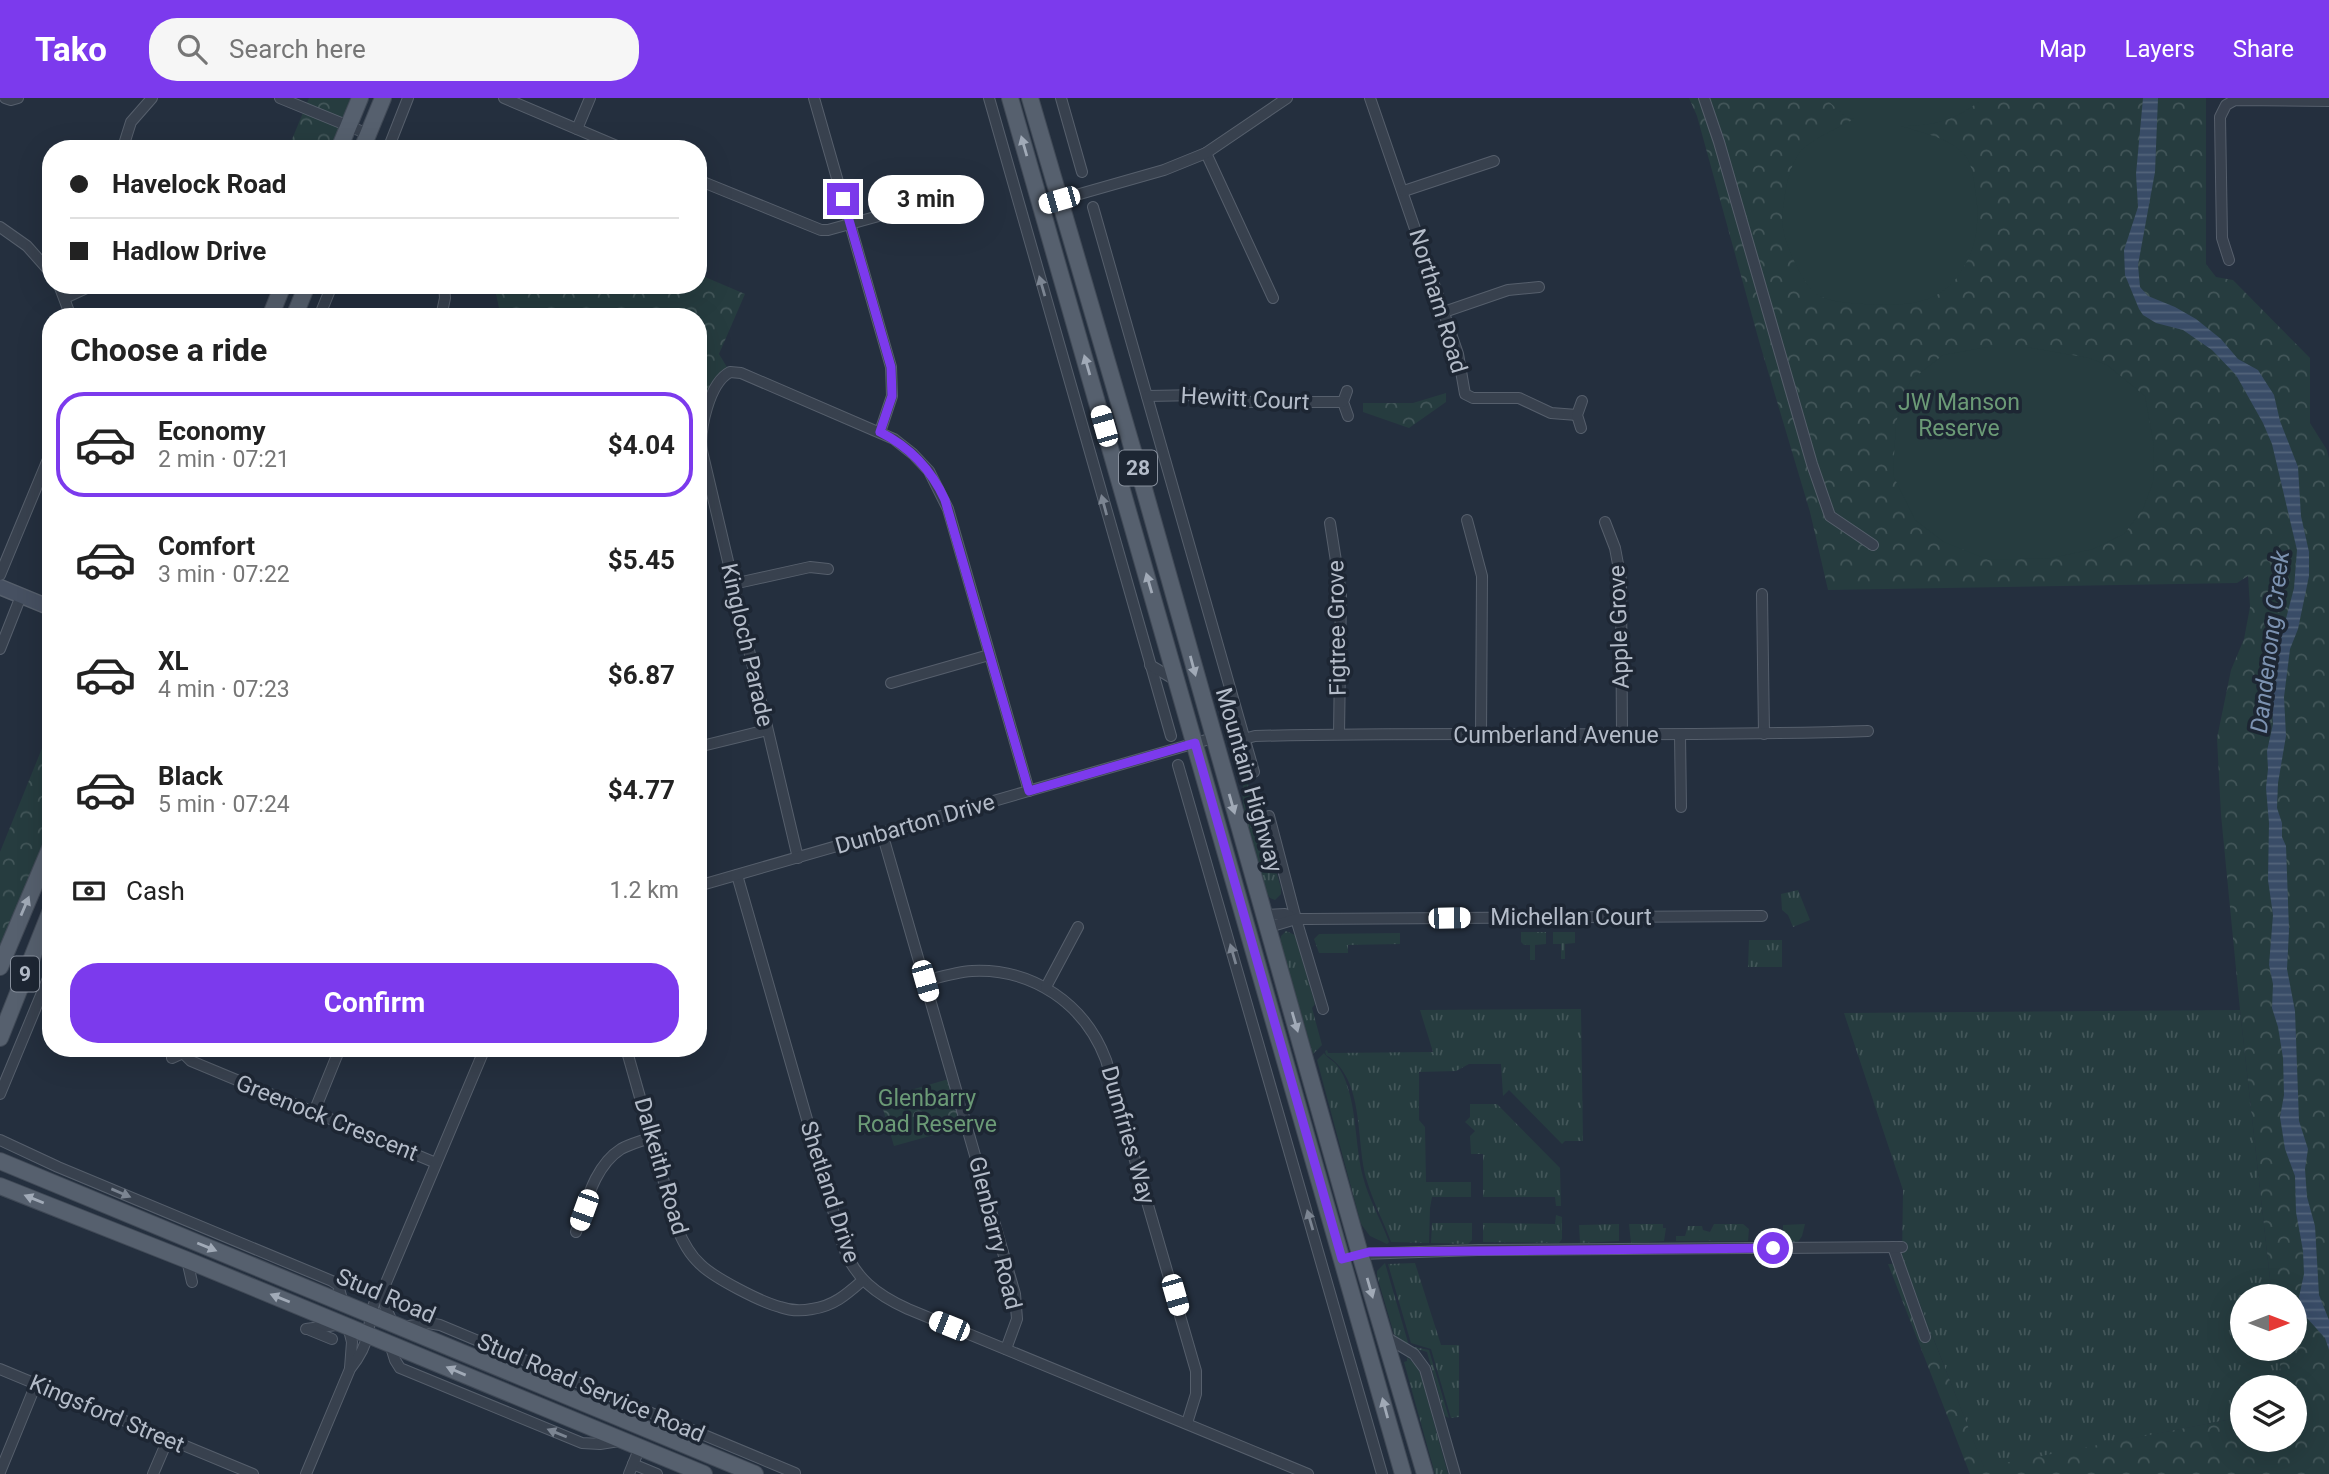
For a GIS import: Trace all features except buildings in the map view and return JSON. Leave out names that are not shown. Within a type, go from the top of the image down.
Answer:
[{"type":"main road","points":[[343,140],[360,98]]},
{"type":"main road","points":[[366,140],[383,98]]},
{"type":"main road","name":"Mountain Highway","points":[[1010,98],[1403,1474]]},
{"type":"main road","name":"Mountain Highway","points":[[1030,98],[1425,1474]]},
{"type":"main road","points":[[1161,625],[1164,605],[1175,598]]},
{"type":"main road","name":"9","points":[[0,967],[42,867]]},
{"type":"main road","points":[[1247,926],[1267,921]]},
{"type":"main road","name":"9","points":[[0,1038],[42,933]]},
{"type":"main road","name":"Stud Road","points":[[0,1161],[755,1474]]},
{"type":"main road","name":"Stud Road","points":[[0,1186],[187,1260],[704,1474]]},
{"type":"main road","points":[[1342,1259],[1360,1254]]},
{"type":"street","points":[[5,98],[18,98]]},
{"type":"street","points":[[125,140],[131,122],[152,98]]},
{"type":"street","points":[[280,98],[348,126],[363,140]]},
{"type":"street","points":[[392,140],[408,98]]},
{"type":"street","points":[[504,98],[603,140]]},
{"type":"street","points":[[578,129],[590,98]]},
{"type":"street","points":[[814,98],[891,367],[892,396],[880,432]]},
{"type":"street","points":[[989,98],[1171,736]]},
{"type":"street","points":[[1061,98],[1082,172]]},
{"type":"street","points":[[1041,205],[1164,170],[1206,153],[1287,98]]},
{"type":"street","name":"Northam Road","points":[[1370,98],[1461,363],[1465,394],[1474,398],[1519,398],[1551,413],[1577,415]]},
{"type":"street","points":[[1704,98],[1828,512],[1835,521],[1873,545]]},
{"type":"street","points":[[2229,260],[2222,238],[2220,117],[2226,105],[2235,100],[2329,101]]},
{"type":"street","points":[[1206,153],[1273,298]]},
{"type":"street","points":[[1404,191],[1494,161]]},
{"type":"street","points":[[707,184],[816,229],[828,230],[933,201]]},
{"type":"street","points":[[1093,207],[1254,772]]},
{"type":"street","points":[[0,227],[27,246],[42,263]]},
{"type":"street","points":[[1444,312],[1508,290],[1539,287]]},
{"type":"street","points":[[63,294],[68,308]]},
{"type":"street","points":[[65,298],[74,294]]},
{"type":"street","name":"Kingloch Parade","points":[[707,411],[721,379],[730,372],[741,373],[880,432],[913,454],[929,471],[948,509],[1029,791]]},
{"type":"street","name":"Hewitt Court","points":[[1347,391],[1343,402],[1348,416]]},
{"type":"street","name":"Hewitt Court","points":[[1147,396],[1202,395],[1246,402],[1343,402]]},
{"type":"street","points":[[1581,428],[1577,415],[1582,401]]},
{"type":"street","name":"Kingloch Parade","points":[[707,469],[798,858]]},
{"type":"street","points":[[0,575],[42,474]]},
{"type":"street","points":[[1467,520],[1482,576],[1481,735]]},
{"type":"street","name":"Apple Grove","points":[[1605,522],[1618,556],[1621,580],[1622,734]]},
{"type":"street","name":"Figtree Grove","points":[[1330,523],[1341,593],[1339,734]]},
{"type":"street","points":[[733,584],[810,567],[828,569]]},
{"type":"street","points":[[0,587],[42,604]]},
{"type":"street","points":[[1762,594],[1764,734]]},
{"type":"street","points":[[0,649],[21,596]]},
{"type":"street","points":[[891,683],[989,655]]},
{"type":"street","points":[[1150,665],[1177,681]]},
{"type":"street","points":[[707,745],[767,730]]},
{"type":"street","name":"Cumberland Avenue","points":[[1244,739],[1255,736],[1339,734],[1680,735],[1868,731]]},
{"type":"street","points":[[1680,735],[1681,807]]},
{"type":"street","name":"Dunbarton Drive","points":[[707,883],[1213,738]]},
{"type":"street","points":[[1178,765],[1382,1474]]},
{"type":"street","points":[[1269,816],[1296,919],[1324,1009]]},
{"type":"street","name":"Glenbarry Road","points":[[882,833],[1015,1294],[1017,1319],[1006,1349]]},
{"type":"street","name":"Shetland Drive","points":[[737,875],[843,1245],[851,1264],[863,1280],[898,1305],[1308,1474]]},
{"type":"street","name":"Michellan Court","points":[[1267,921],[1285,914],[1296,919],[1762,916]]},
{"type":"street","points":[[1046,987],[1078,928]]},
{"type":"street","name":"Dumfries Way","points":[[925,981],[957,973],[1007,973],[1046,987],[1073,1008],[1096,1037],[1106,1060],[1196,1371],[1196,1394],[1187,1423]]},
{"type":"street","points":[[0,1094],[42,993]]},
{"type":"street","name":"Greenock Crescent","points":[[187,1057],[191,1061],[436,1163]]},
{"type":"street","points":[[314,1112],[336,1057]]},
{"type":"street","points":[[306,1474],[350,1369],[368,1335],[370,1314],[378,1293],[385,1285],[481,1057]]},
{"type":"street","name":"Dalkeith Road","points":[[628,1057],[681,1238],[691,1254],[712,1274],[771,1304],[797,1310],[831,1304],[863,1280]]},
{"type":"street","points":[[576,1232],[596,1178],[607,1161],[624,1147],[652,1137]]},
{"type":"street","points":[[0,1140],[332,1281],[338,1285],[343,1303]]},
{"type":"street","points":[[0,1161],[29,1154]]},
{"type":"street","points":[[1360,1254],[1478,1250],[1897,1247],[1925,1338]]},
{"type":"street","points":[[187,1260],[192,1282]]},
{"type":"street","points":[[385,1285],[384,1301],[397,1326]]},
{"type":"street","name":"Stud Road Service Road","points":[[397,1326],[428,1323],[440,1325],[780,1470],[795,1473]]},
{"type":"street","points":[[332,1339],[306,1329],[345,1325],[352,1342],[350,1369]]},
{"type":"street","points":[[1384,1336],[1415,1354],[1425,1369],[1455,1474]]},
{"type":"street","name":"Kingsford Street","points":[[0,1369],[253,1474]]},
{"type":"street","points":[[0,1472],[36,1384]]},
{"type":"street","points":[[153,1474],[167,1439]]},
{"type":"street","points":[[640,1447],[631,1469],[657,1474]]},
{"type":"green space","points":[[309,98],[360,98],[343,140],[292,140]]},
{"type":"green space","name":"JW Manson Reserve","points":[[1689,98],[2206,98],[2206,264],[2216,277],[2233,280],[2310,358],[2310,423],[2327,450],[2329,459],[2329,1474],[1970,1474],[1888,1264],[1904,1264],[1984,1467],[2230,1419],[2230,1452],[2307,1452],[2307,1375],[2281,1375],[2280,1362],[2307,1361],[2307,1284],[2271,1284],[2221,815],[2217,738],[2231,670],[2244,639],[2250,607],[2248,576],[2237,583],[1828,590],[1810,512],[1759,341],[1697,116]]},
{"type":"green space","points":[[1825,98],[1983,98],[1955,117],[1924,125],[1901,126],[1937,137],[1961,151],[1967,158],[1974,181],[1977,223],[1970,254],[1953,282],[1931,298],[1906,304],[1878,305],[1830,300],[1813,291],[1797,267],[1788,246],[1782,219],[1789,175],[1805,147],[1854,119],[1846,117]]},
{"type":"green space","points":[[707,278],[745,294],[719,354],[730,372],[726,374],[707,411],[707,308],[499,308],[496,294],[707,294]]},
{"type":"green space","name":"JW Manson Reserve","points":[[1988,347],[2026,347],[2089,358],[2107,365],[2145,396],[2154,446],[2153,482],[2143,509],[2124,534],[2093,549],[2052,558],[1989,560],[1944,542],[1915,520],[1893,475],[1896,422],[1910,381],[1943,355]]},
{"type":"green space","points":[[1446,393],[1446,402],[1409,428],[1363,412],[1363,403],[1413,403]]},
{"type":"green space","points":[[42,748],[42,867],[0,967],[0,852]]},
{"type":"green space","points":[[1246,777],[1281,888],[1281,894],[1275,900],[1267,893],[1249,833],[1243,800]]},
{"type":"green space","points":[[1798,890],[1810,920],[1793,927],[1788,915],[1782,910],[1781,894]]},
{"type":"green space","points":[[1286,931],[1295,935],[1315,1004],[1312,1008],[1322,1045],[1313,1054],[1280,940]]},
{"type":"green space","points":[[1521,932],[1546,932],[1546,944],[1535,945],[1535,960],[1530,960],[1530,945],[1521,942]]},
{"type":"green space","points":[[1553,932],[1575,932],[1575,943],[1565,944],[1565,959],[1561,959],[1561,944],[1553,944]]},
{"type":"green space","points":[[1400,933],[1400,944],[1348,945],[1348,953],[1319,953],[1314,939],[1319,934]]},
{"type":"green space","points":[[1749,940],[1782,940],[1782,967],[1748,967]]},
{"type":"green space","points":[[1581,1009],[1583,1141],[1565,1141],[1562,1144],[1509,1090],[1503,1096],[1501,1064],[1469,1064],[1456,1071],[1419,1072],[1419,1120],[1425,1127],[1426,1182],[1471,1182],[1471,1197],[1432,1197],[1429,1243],[1391,1242],[1367,1181],[1357,1112],[1348,1079],[1325,1051],[1433,1052],[1420,1010]]},
{"type":"green space","points":[[2240,1010],[2271,1284],[2230,1284],[2230,1362],[2280,1362],[2281,1375],[2230,1375],[2230,1419],[1984,1468],[1902,1258],[1903,1190],[1844,1013]]},
{"type":"green space","points":[[1324,1053],[1339,1067],[1346,1082],[1363,1177],[1389,1242],[1387,1244],[1370,1236],[1361,1224],[1317,1060]]},
{"type":"green space","name":"Glenbarry Road Reserve","points":[[952,1078],[966,1126],[894,1146],[880,1099]]},
{"type":"green space","points":[[1470,1104],[1497,1104],[1560,1168],[1561,1206],[1556,1206],[1555,1197],[1483,1197],[1483,1154],[1471,1154],[1470,1136],[1475,1131],[1465,1122],[1470,1117]]},
{"type":"green space","points":[[1556,1215],[1562,1217],[1562,1239],[1559,1243],[1483,1242],[1483,1223],[1555,1224]]},
{"type":"green space","points":[[1432,1223],[1472,1223],[1472,1240],[1468,1244],[1431,1243]]},
{"type":"green space","points":[[1619,1224],[1619,1241],[1580,1243],[1579,1225]]},
{"type":"green space","points":[[1629,1224],[1663,1224],[1663,1228],[1666,1228],[1664,1241],[1631,1243]]},
{"type":"green space","points":[[1714,1224],[1743,1224],[1749,1229],[1748,1241],[1676,1241],[1676,1236],[1685,1236],[1688,1226],[1702,1226],[1703,1230],[1710,1232]]},
{"type":"green space","points":[[1805,1224],[1798,1242],[1783,1242],[1783,1225]]},
{"type":"green space","points":[[1385,1263],[1409,1346],[1394,1334],[1377,1271]]},
{"type":"green space","points":[[1415,1263],[1441,1345],[1459,1345],[1459,1417],[1451,1418],[1431,1349],[1411,1343],[1388,1264]]},
{"type":"green space","points":[[1409,1346],[1429,1350],[1449,1418],[1445,1416],[1427,1352]]},
{"type":"green space","points":[[1407,1357],[1417,1366],[1421,1376],[1448,1474],[1435,1474],[1404,1362]]},
{"type":"water","points":[[2143,98],[2158,98],[2155,172],[2138,265],[2140,287],[2148,296],[2196,319],[2221,339],[2238,359],[2258,370],[2274,395],[2280,421],[2298,467],[2301,516],[2309,552],[2309,576],[2298,629],[2290,649],[2284,697],[2286,736],[2278,783],[2277,808],[2286,846],[2289,930],[2287,969],[2295,1011],[2299,1121],[2308,1149],[2305,1169],[2307,1197],[2315,1226],[2319,1295],[2329,1320],[2329,1350],[2325,1338],[2307,1318],[2307,1284],[2302,1284],[2303,1251],[2296,1212],[2295,1176],[2285,1149],[2280,1117],[2284,1095],[2283,1058],[2272,1008],[2273,984],[2269,965],[2273,915],[2268,880],[2269,823],[2266,788],[2267,751],[2273,724],[2269,669],[2281,638],[2294,588],[2297,550],[2272,444],[2236,375],[2212,350],[2183,330],[2156,323],[2139,309],[2125,275],[2124,250],[2138,207],[2136,174]]},
{"type":"route","points":[[843,199],[891,367],[892,396],[880,432],[902,444],[924,465],[945,500],[1029,791],[1195,743],[1342,1259],[1369,1252],[1773,1248]]},
{"type":"water label","name":"Dandenong Creek","points":[[2270,642]]}]
